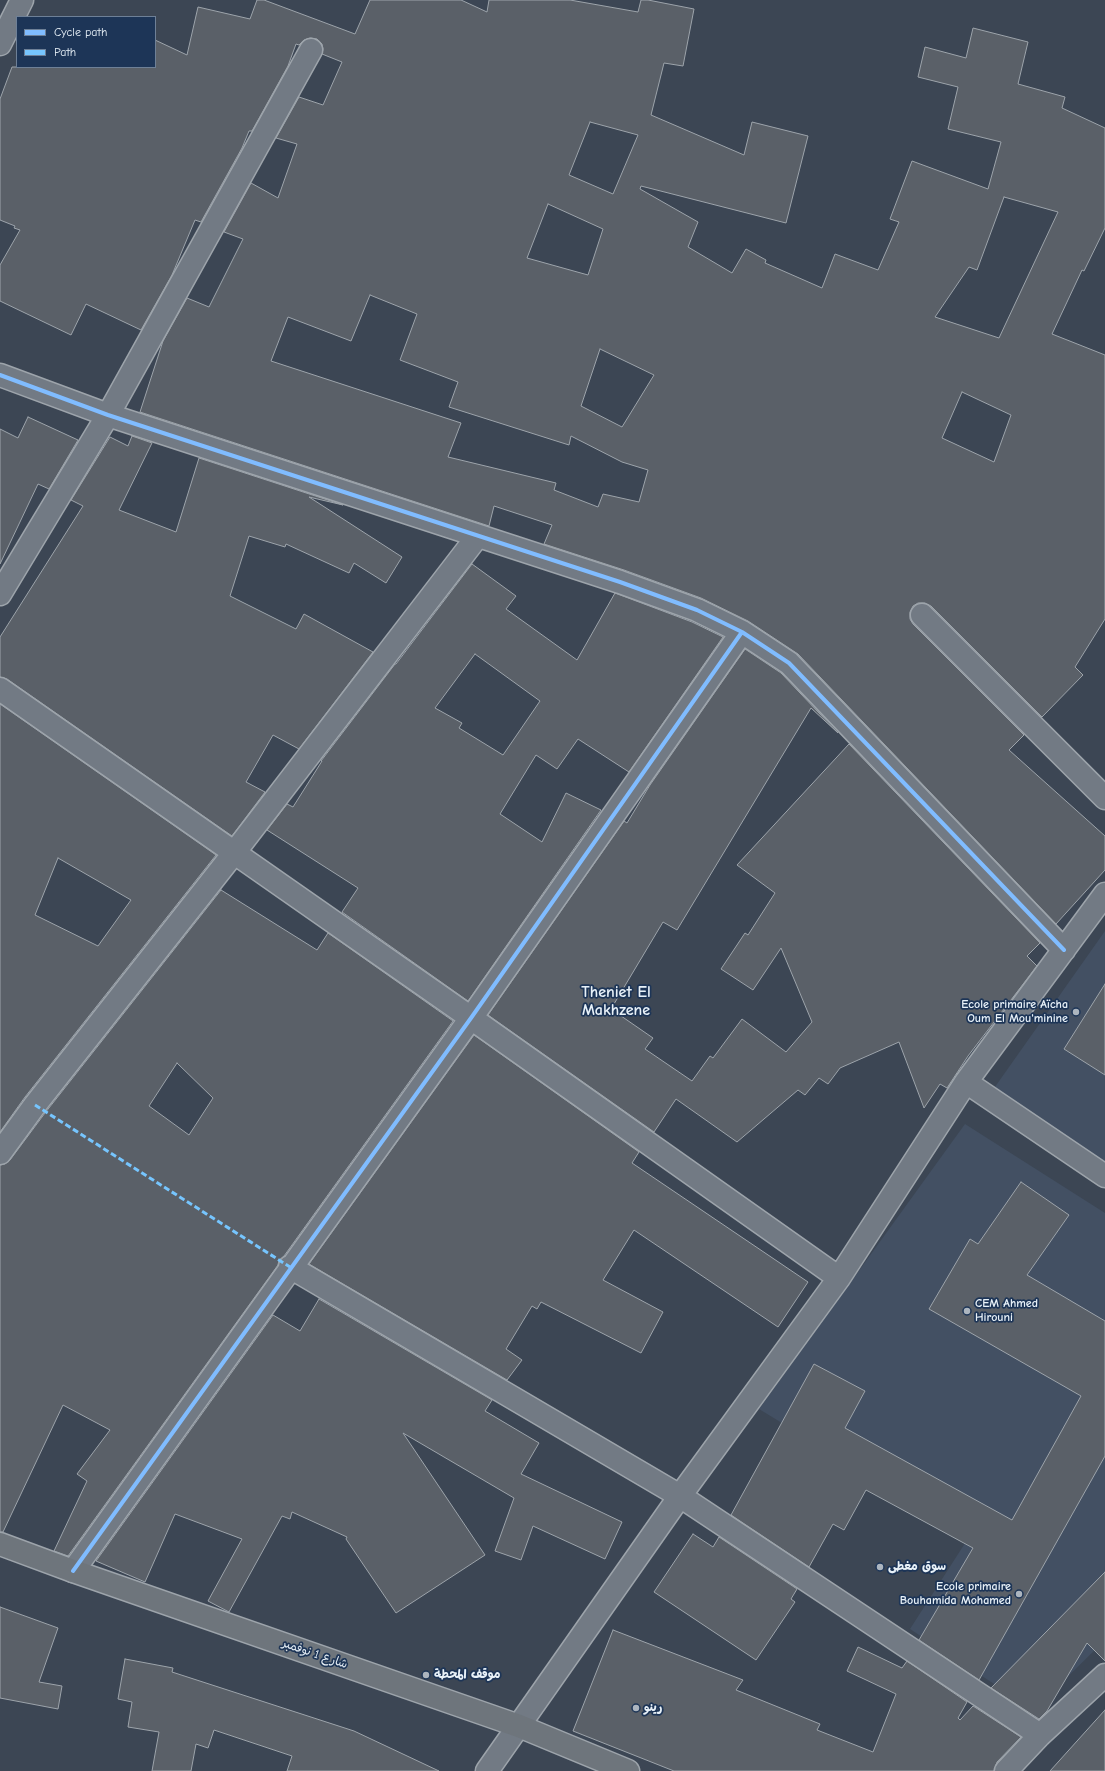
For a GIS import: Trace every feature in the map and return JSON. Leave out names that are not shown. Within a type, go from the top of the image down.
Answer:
[{"type":"main road","name":"شارع 1 نوفمبر","points":[[0,1544],[73,1571],[519,1726],[628,1771]]},
{"type":"street","points":[[0,44],[22,0]]},
{"type":"street","points":[[0,594],[108,415],[311,50]]},
{"type":"street","points":[[0,375],[108,415],[620,582],[697,610],[742,632],[789,663],[1064,950]]},
{"type":"street","points":[[0,1153],[35,1105],[234,853],[477,536]]},
{"type":"street","points":[[922,615],[1105,798]]},
{"type":"street","points":[[73,1571],[290,1267],[471,1018],[742,632]]},
{"type":"street","points":[[0,689],[471,1018],[839,1278]]},
{"type":"street","points":[[486,1771],[680,1496],[839,1278],[966,1082],[1105,894]]},
{"type":"street","points":[[966,1082],[1105,1176]]},
{"type":"street","points":[[290,1267],[680,1496],[1040,1735]]},
{"type":"street","points":[[1006,1771],[1040,1735],[1105,1675]]},
{"type":"shaded area","name":"Ecole primaire Aïcha Oum El Mou'minine","points":[[1105,931],[1105,1173],[990,1094]]},
{"type":"shaded area","name":"CEM Ahmed Hirouni","points":[[965,1124],[1105,1213],[1105,1640],[1034,1710],[910,1629],[969,1537],[759,1409]]},
{"type":"building","points":[[257,0],[264,0],[355,34],[370,0],[461,0],[487,12],[489,0],[570,0],[638,12],[641,0],[648,0],[694,9],[683,66],[664,63],[651,115],[744,155],[752,122],[808,136],[786,223],[641,186],[640,189],[698,222],[688,247],[732,273],[746,249],[766,260],[765,263],[822,288],[835,254],[878,270],[899,222],[890,219],[912,161],[988,189],[1001,142],[948,129],[958,87],[918,77],[925,47],[966,58],[973,28],[1028,42],[1018,84],[1065,97],[1062,108],[1105,128],[1105,228],[1084,271],[1082,270],[1052,334],[1105,355],[1105,619],[1075,667],[1083,675],[1042,717],[931,606],[925,603],[918,603],[913,606],[910,612],[910,619],[913,624],[1024,735],[1009,750],[1105,836],[1105,870],[1056,924],[798,654],[748,621],[701,598],[624,570],[544,544],[552,525],[494,506],[489,526],[140,412],[163,341],[187,298],[209,307],[243,239],[224,232],[251,183],[278,198],[297,144],[276,138],[299,97],[323,105],[342,62],[322,54],[322,44],[317,39],[310,38],[304,40],[299,45],[296,44],[288,66],[252,131],[249,131],[242,148],[201,222],[195,220],[172,275],[141,330],[86,304],[71,335],[0,301],[0,265],[20,230],[14,228],[15,226],[0,220],[0,99],[12,67],[156,68],[156,40],[187,55],[198,7],[250,19]],"holes":[[[590,122],[638,135],[613,194],[569,175]],[[1004,197],[1058,212],[999,338],[935,317],[969,267],[977,270]],[[548,204],[603,229],[588,275],[527,258]],[[370,295],[417,314],[400,360],[458,382],[449,407],[569,445],[571,436],[622,462],[648,470],[639,502],[603,494],[598,507],[554,490],[556,483],[448,457],[461,423],[271,361],[288,317],[351,341]],[[600,349],[654,375],[622,427],[581,406]],[[962,392],[1011,415],[994,462],[942,438]]]},
{"type":"building","points":[[28,417],[78,440],[49,489],[38,484],[0,564],[0,429],[18,438]]},
{"type":"building","points":[[132,436],[152,443],[119,510],[176,532],[199,458],[343,505],[309,497],[402,557],[386,583],[354,563],[349,573],[286,544],[285,547],[249,536],[230,596],[296,629],[304,614],[373,652],[299,749],[273,735],[246,782],[265,792],[232,836],[7,679],[0,677],[0,637],[83,506],[71,500],[110,437],[128,446]]},
{"type":"building","points":[[472,564],[516,596],[506,609],[577,660],[615,593],[692,622],[723,637],[629,772],[578,739],[557,769],[536,755],[500,814],[542,842],[566,793],[601,810],[468,1001],[342,912],[358,888],[267,830],[287,804],[293,807],[321,761]],"holes":[[[475,654],[540,701],[503,755],[459,728],[462,723],[435,708]]]},
{"type":"building","points":[[745,649],[781,673],[838,733],[811,708],[677,930],[663,922],[611,1009],[653,1038],[645,1049],[692,1081],[710,1056],[713,1058],[742,1019],[786,1052],[812,1022],[781,948],[753,990],[721,969],[745,933],[748,935],[775,893],[737,865],[849,744],[1040,943],[1027,956],[1037,966],[968,1056],[947,1088],[940,1084],[924,1108],[899,1042],[840,1068],[828,1084],[819,1078],[805,1095],[798,1090],[737,1142],[676,1099],[654,1132],[488,1015],[624,821],[627,823],[650,785]]},
{"type":"building","points":[[0,704],[216,855],[25,1097],[0,1132]],"holes":[[[58,858],[131,900],[98,946],[35,915]]]},
{"type":"building","points":[[221,890],[317,950],[328,933],[453,1021],[284,1256],[279,1260],[278,1265],[68,1556],[54,1551],[87,1481],[77,1474],[110,1430],[63,1405],[3,1532],[0,1532],[0,1165],[5,1164],[10,1160],[45,1113]],"holes":[[[177,1063],[213,1098],[189,1135],[149,1106]]]},
{"type":"building","points":[[1105,984],[1105,1075],[1064,1049]]},
{"type":"building","points":[[474,1035],[639,1152],[632,1163],[808,1282],[778,1327],[634,1230],[603,1280],[663,1312],[641,1353],[541,1302],[537,1309],[532,1306],[506,1349],[522,1360],[507,1380],[309,1264]]},
{"type":"building","points":[[1021,1182],[1069,1215],[1027,1275],[1105,1321],[1105,1456],[979,1680],[919,1640],[973,1548],[866,1490],[844,1530],[833,1524],[809,1567],[731,1515],[814,1364],[865,1391],[845,1428],[1012,1520],[1081,1396],[929,1309],[970,1239],[978,1244]]},
{"type":"building","points":[[319,1299],[492,1400],[485,1411],[539,1443],[521,1474],[622,1522],[605,1559],[533,1526],[521,1560],[495,1551],[514,1498],[403,1433],[485,1555],[396,1613],[346,1539],[347,1537],[292,1512],[290,1519],[282,1516],[229,1612],[208,1601],[242,1539],[175,1514],[145,1582],[96,1561],[273,1315],[300,1331]]},
{"type":"building","points":[[693,1534],[713,1547],[719,1537],[797,1589],[791,1599],[795,1602],[756,1660],[654,1592]]},
{"type":"building","points":[[1105,1572],[1105,1661],[1087,1643],[1047,1711],[1039,1719],[991,1688]]},
{"type":"building","points":[[0,1607],[58,1628],[39,1682],[62,1686],[58,1709],[0,1698]]},
{"type":"building","name":"رينو","points":[[613,1630],[743,1680],[736,1690],[820,1724],[817,1730],[873,1752],[896,1694],[847,1671],[858,1647],[902,1668],[907,1661],[967,1702],[958,1718],[960,1720],[973,1706],[1021,1737],[997,1762],[994,1771],[674,1771],[573,1731]]},
{"type":"building","points":[[125,1659],[173,1668],[172,1672],[354,1731],[439,1771],[287,1771],[292,1756],[214,1730],[208,1748],[196,1744],[191,1771],[152,1771],[159,1732],[128,1727],[132,1702],[118,1699]]},
{"type":"building","points":[[1105,1710],[1105,1771],[1050,1771]]},
{"type":"marked path","points":[[35,1105],[290,1267]]},
{"type":"cycle path","points":[[0,375],[108,415],[620,582],[697,610],[742,632],[789,663],[1064,950]]},
{"type":"cycle path","points":[[73,1571],[471,1018],[742,632]]},
{"type":"place","name":"Ecole primaire Aïcha Oum El Mou'minine","points":[[1076,1012]]},
{"type":"place","name":"CEM Ahmed Hirouni","points":[[967,1311]]},
{"type":"place","name":"سوق مغطى","points":[[880,1567]]},
{"type":"place","name":"Ecole primaire Bouhamida Mohamed","points":[[1019,1594]]},
{"type":"place","name":"موقف المحطة","points":[[426,1675]]},
{"type":"place","name":"رينو","points":[[636,1708]]},
{"type":"district","name":"Theniet El Makhzene","points":[[616,1001]]}]
